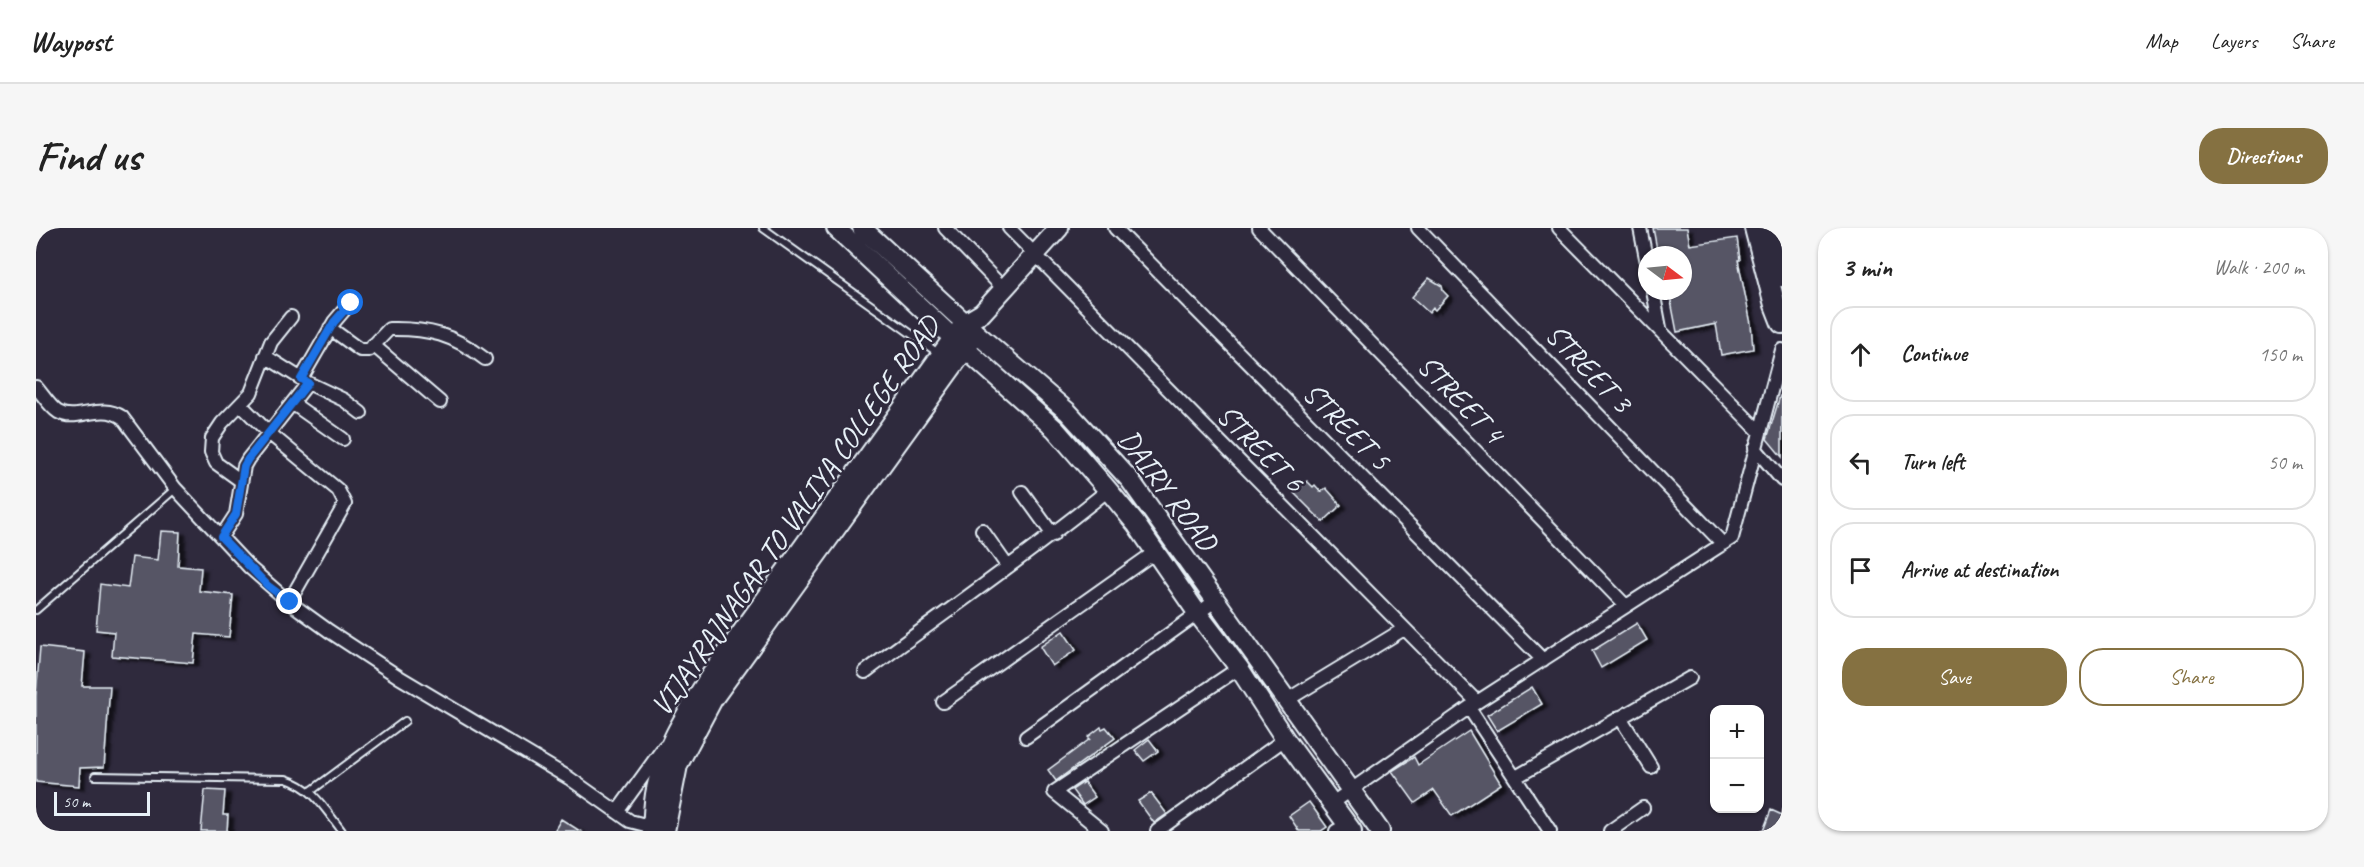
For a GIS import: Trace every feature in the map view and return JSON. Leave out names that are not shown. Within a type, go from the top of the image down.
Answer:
[{"type":"main road","name":"DAIRY ROAD","points":[[836,228],[1055,429],[1108,490],[1239,668],[1331,804],[1345,829]]},
{"type":"main road","name":"DAIRY ROAD","points":[[862,228],[971,328],[1068,412],[1130,480],[1380,831]]},
{"type":"main road","name":"VIJAYRAJNAGAR TO VALIYA COLLEGE ROAD","points":[[656,830],[678,765],[713,699],[959,343],[982,313],[1059,228]]},
{"type":"main road","points":[[1755,228],[1775,305],[1782,323]]},
{"type":"main road","points":[[1771,228],[1782,276]]},
{"type":"main road","name":"VIJAYRAJNAGAR TO VALIYA COLLEGE ROAD","points":[[656,830],[656,789],[675,731],[708,678],[941,354],[959,343]]},
{"type":"street","points":[[945,228],[1004,289]]},
{"type":"street","name":"STREET 6","points":[[1009,228],[1404,629],[1473,705],[1551,831]]},
{"type":"street","name":"STREET 5","points":[[1114,228],[1543,660]]},
{"type":"street","name":"STREET 4","points":[[1259,228],[1626,606]]},
{"type":"street","name":"STREET 3","points":[[1418,228],[1722,544]]},
{"type":"street","points":[[1559,228],[1760,432]]},
{"type":"street","points":[[1640,228],[1644,246]]},
{"type":"street","points":[[1655,300],[1660,330]]},
{"type":"street","points":[[221,537],[236,514],[241,481],[248,459],[292,403],[330,328],[351,303]]},
{"type":"street","points":[[241,481],[216,463],[211,444],[222,423],[241,405],[254,387],[271,342],[291,317]]},
{"type":"street","points":[[330,328],[360,350],[369,350],[389,329],[421,331],[454,339],[485,359]]},
{"type":"street","points":[[373,345],[440,402]]},
{"type":"street","points":[[1331,804],[1473,705],[1732,538],[1782,350]]},
{"type":"street","points":[[265,356],[304,381],[344,400],[361,412]]},
{"type":"street","points":[[36,387],[58,412],[68,415],[113,411],[122,417],[175,488],[268,586],[339,638],[569,778],[630,821],[656,830]]},
{"type":"street","points":[[292,403],[343,439]]},
{"type":"street","points":[[241,405],[269,433],[338,490],[345,504],[290,602]]},
{"type":"street","points":[[1755,448],[1782,480]]},
{"type":"street","points":[[865,672],[1053,535],[1108,490]]},
{"type":"street","points":[[1022,492],[1053,535]]},
{"type":"street","points":[[982,530],[1008,567]]},
{"type":"street","points":[[943,702],[1155,552]]},
{"type":"street","points":[[1026,737],[1215,601]]},
{"type":"street","points":[[1287,700],[1404,629]]},
{"type":"street","points":[[1102,831],[1054,792],[1239,668]]},
{"type":"street","points":[[1516,777],[1690,678]]},
{"type":"street","points":[[1620,717],[1652,767]]},
{"type":"street","points":[[616,812],[675,731]]},
{"type":"street","points":[[1157,831],[1285,739]]},
{"type":"street","points":[[1610,831],[1643,808]]},
{"type":"lane","points":[[763,228],[941,354]]},
{"type":"lane","points":[[36,610],[175,488]]},
{"type":"lane","points":[[311,791],[405,721]]},
{"type":"lane","points":[[95,776],[286,779],[300,783],[311,791],[342,831]]},
{"type":"building","points":[[1653,228],[1687,228],[1690,245],[1737,238],[1740,260],[1738,260],[1751,324],[1753,349],[1721,355],[1716,324],[1677,332],[1671,300],[1692,300],[1692,246],[1656,246]]},
{"type":"building","points":[[1429,278],[1442,286],[1448,296],[1429,313],[1412,297]]},
{"type":"building","points":[[1780,396],[1782,397],[1782,457],[1767,439]]},
{"type":"building","points":[[1307,481],[1321,492],[1326,488],[1341,505],[1323,522],[1294,493]]},
{"type":"building","points":[[161,531],[180,532],[178,566],[201,568],[199,591],[233,595],[229,637],[196,634],[193,663],[112,656],[114,632],[96,630],[100,584],[128,588],[132,557],[158,560]]},
{"type":"building","points":[[1637,623],[1647,640],[1601,668],[1592,651]]},
{"type":"building","points":[[1063,631],[1076,650],[1052,666],[1040,647]]},
{"type":"building","points":[[40,647],[85,652],[82,686],[110,686],[104,767],[80,768],[79,786],[36,782],[36,696]]},
{"type":"building","points":[[1532,687],[1542,704],[1497,731],[1487,715]]},
{"type":"building","points":[[1101,727],[1102,729],[1106,727],[1115,738],[1056,781],[1048,770],[1090,739],[1088,737]]},
{"type":"building","points":[[1469,731],[1501,784],[1452,816],[1434,790],[1415,803],[1392,771],[1414,757],[1418,765]]},
{"type":"building","points":[[1149,739],[1158,751],[1144,761],[1135,750]]},
{"type":"building","points":[[1084,782],[1095,797],[1083,805],[1072,790]]},
{"type":"building","points":[[205,790],[225,791],[223,815],[228,815],[227,831],[201,831]]},
{"type":"building","points":[[1151,793],[1167,814],[1154,823],[1138,801]]},
{"type":"building","points":[[1309,802],[1327,827],[1321,831],[1299,831],[1289,816]]},
{"type":"building","points":[[1771,810],[1782,815],[1782,831],[1763,831]]},
{"type":"building","points":[[561,819],[580,831],[554,831]]},
{"type":"route","points":[[290,602],[268,586],[221,537],[236,514],[244,466],[308,383],[301,379],[318,347],[334,322],[351,303]]}]
